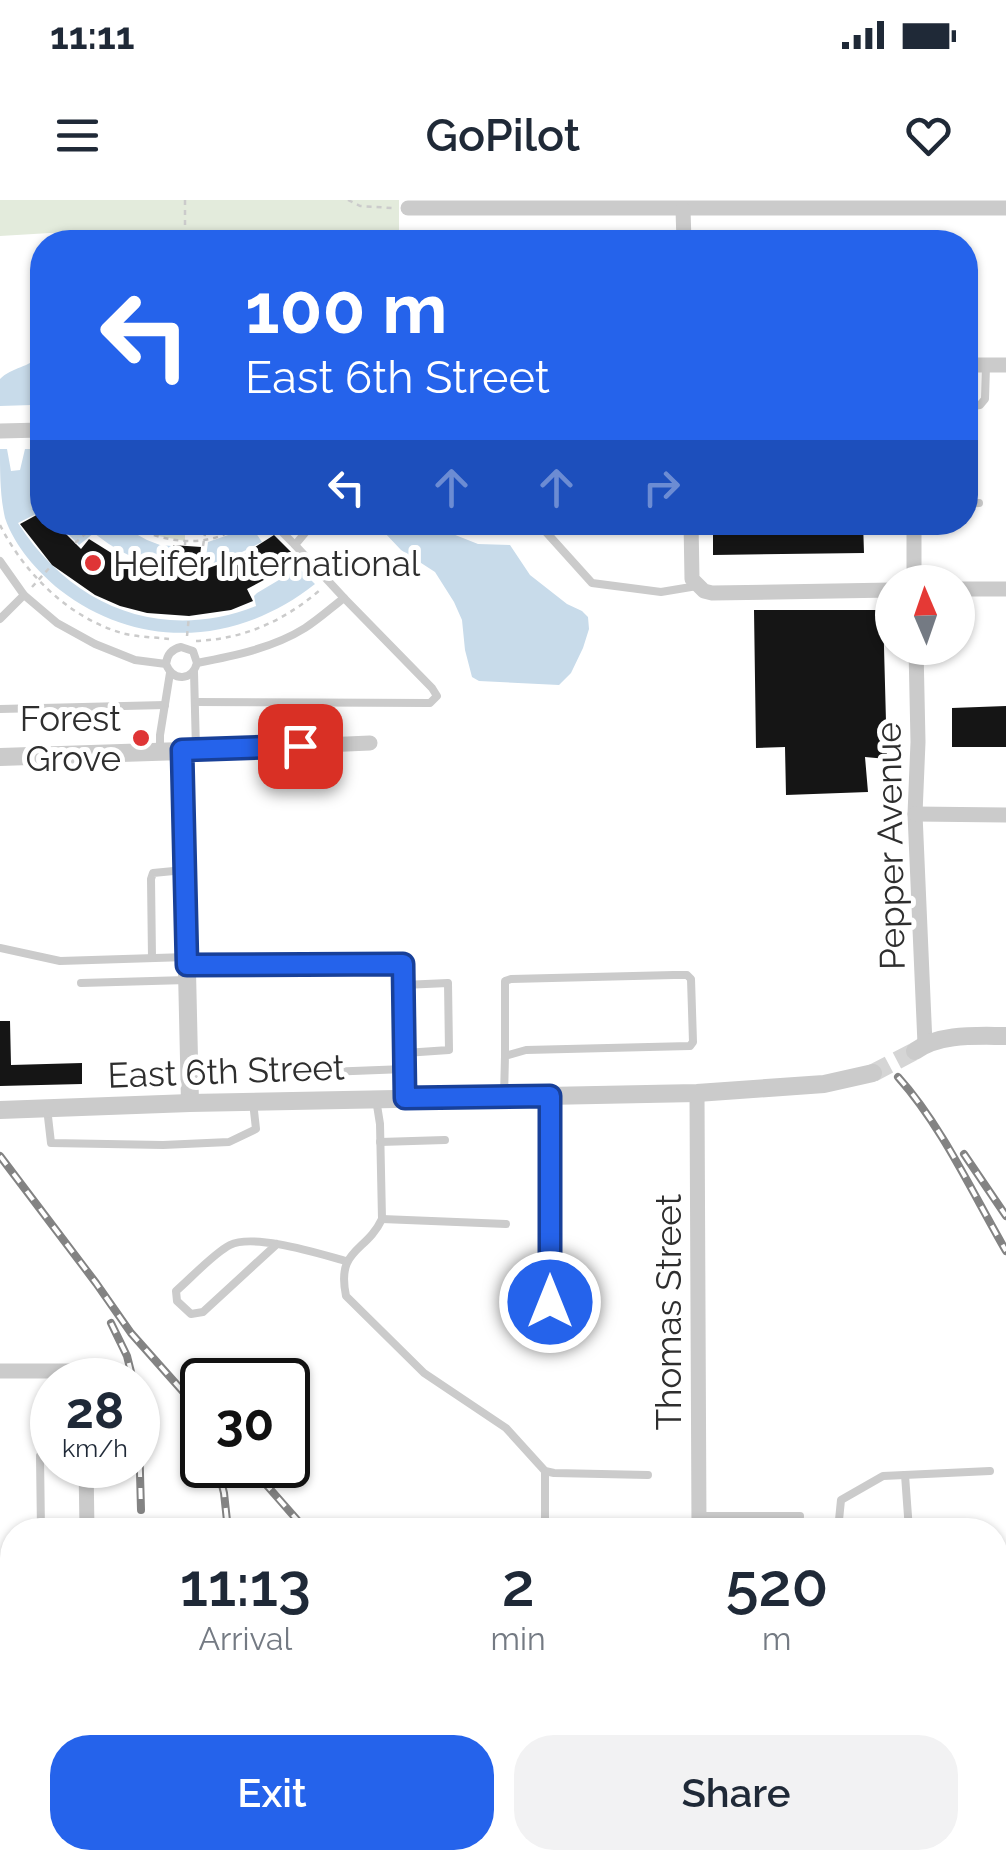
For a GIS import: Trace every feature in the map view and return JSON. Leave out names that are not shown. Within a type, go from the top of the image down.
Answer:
[{"type":"street","points":[[408,208],[446,204],[630,204],[683,210],[1006,208]]},
{"type":"street","points":[[683,210],[684,230]]},
{"type":"street","points":[[978,365],[1006,365]]},
{"type":"street","points":[[0,431],[30,430]]},
{"type":"street","points":[[691,535],[692,579],[712,593],[875,590]]},
{"type":"street","points":[[914,535],[914,565]]},
{"type":"street","points":[[975,590],[1006,589]]},
{"type":"street","name":"Pepper Avenue","points":[[916,665],[920,1047]]},
{"type":"street","points":[[0,757],[370,743]]},
{"type":"street","points":[[189,750],[184,870],[190,1103]]},
{"type":"street","points":[[915,814],[1006,816]]},
{"type":"street","points":[[920,1047],[972,1036],[1006,1036]]},
{"type":"street","name":"East 6th Street","points":[[0,1110],[697,1093],[824,1084],[872,1073]]},
{"type":"street","name":"Thomas Street","points":[[697,1093],[699,1518]]},
{"type":"street","points":[[550,1096],[550,1302]]},
{"type":"street","points":[[0,1370],[30,1372]]},
{"type":"street","points":[[86,1488],[87,1518]]},
{"type":"lane","points":[[978,405],[985,399],[986,365]]},
{"type":"lane","points":[[195,702],[430,702],[437,696],[284,535]]},
{"type":"lane","points":[[294,546],[303,535]]},
{"type":"lane","points":[[549,535],[592,584],[662,592],[697,586]]},
{"type":"lane","points":[[0,562],[24,595],[57,623],[95,644],[168,668],[180,678],[196,667],[304,629],[344,598]]},
{"type":"lane","points":[[0,619],[24,595]]},
{"type":"lane","points":[[160,752],[168,655],[181,647],[193,651],[196,667],[189,750]]},
{"type":"lane","points":[[0,709],[165,705]]},
{"type":"lane","points":[[152,958],[150,880],[153,873],[184,870]]},
{"type":"lane","points":[[0,948],[60,961],[152,958],[187,967]]},
{"type":"lane","points":[[81,983],[187,967],[403,964],[405,1098]]},
{"type":"lane","points":[[504,1097],[505,981],[674,975],[691,979],[690,1046],[526,1050],[505,1056]]},
{"type":"lane","points":[[404,986],[448,984],[449,1050],[404,1052]]},
{"type":"lane","points":[[327,1072],[405,1069]]},
{"type":"lane","points":[[376,1100],[382,1219],[346,1261],[346,1296],[424,1373],[506,1428],[545,1471],[648,1475]]},
{"type":"lane","points":[[47,1108],[51,1143],[162,1145],[229,1142],[256,1128],[253,1102]]},
{"type":"lane","points":[[380,1142],[445,1140]]},
{"type":"lane","points":[[382,1219],[506,1224]]},
{"type":"lane","points":[[277,1244],[203,1312],[191,1314],[177,1301],[176,1291],[229,1245],[243,1241],[277,1244],[346,1261]]},
{"type":"lane","points":[[545,1471],[545,1518]]},
{"type":"lane","points":[[839,1518],[841,1500],[883,1476],[990,1471]]},
{"type":"lane","points":[[905,1475],[908,1518]]},
{"type":"lane","points":[[41,1488],[42,1518]]},
{"type":"lane","points":[[771,1518],[800,1518]]},
{"type":"path","points":[[184,200],[185,230]]},
{"type":"path","points":[[348,200],[360,206],[408,208]]},
{"type":"path","points":[[0,526],[13,550],[70,607],[121,632],[170,640]]},
{"type":"path","points":[[75,543],[84,535]]},
{"type":"path","points":[[151,535],[185,543],[220,535]]},
{"type":"path","points":[[185,535],[185,543]]},
{"type":"path","points":[[203,546],[205,535]]},
{"type":"path","points":[[24,595],[52,566]]},
{"type":"path","points":[[189,616],[186,640],[241,635],[288,615],[328,582]]},
{"type":"green space","points":[[0,200],[399,200],[399,230],[30,230],[30,234],[0,236]]},
{"type":"green space","points":[[153,535],[185,535],[185,541]]},
{"type":"water","points":[[30,363],[30,405],[0,406],[0,379]]},
{"type":"water","points":[[0,449],[7,449],[11,471],[20,470],[25,449],[30,449],[30,517],[18,523],[65,577],[122,610],[154,618],[221,617],[256,606],[257,593],[294,571],[300,569],[315,584],[254,619],[221,629],[155,631],[122,623],[90,610],[60,590],[28,558],[5,518]]},
{"type":"water","points":[[69,535],[92,535],[79,545]]},
{"type":"water","points":[[97,535],[138,535],[172,546],[172,561],[178,562],[178,568],[154,564],[113,547]]},
{"type":"water","points":[[228,535],[257,535],[262,542],[228,559],[205,565],[208,542]]},
{"type":"water","points":[[387,535],[455,535],[478,544],[510,545],[530,575],[588,617],[589,629],[571,673],[559,685],[479,681],[472,677],[462,620],[454,602],[435,572],[401,550]]},
{"type":"building","name":"Heifer International","points":[[30,519],[30,535],[67,535],[81,549],[89,539],[113,554],[154,569],[174,571],[173,545],[201,547],[198,572],[241,556],[274,535],[292,553],[288,556],[288,567],[247,589],[253,601],[231,610],[189,616],[147,613],[95,595],[52,565],[20,524]]},
{"type":"building","points":[[713,535],[863,535],[864,553],[713,555]]},
{"type":"building","points":[[754,610],[875,610],[875,665],[884,665],[887,759],[865,757],[868,792],[786,795],[785,747],[756,748]]},
{"type":"building","points":[[1006,706],[1006,747],[952,747],[952,708]]},
{"type":"building","points":[[0,1021],[10,1021],[11,1065],[82,1063],[82,1084],[0,1086]]},
{"type":"tunnel","points":[[873,1073],[915,1051]]},
{"type":"railway","points":[[898,1077],[943,1139],[1006,1251]]},
{"type":"railway","points":[[964,1154],[1006,1216]]},
{"type":"railway","points":[[0,1156],[131,1333],[180,1388]]},
{"type":"railway","points":[[111,1323],[128,1358]]},
{"type":"railway","points":[[140,1488],[141,1510]]},
{"type":"railway","points":[[223,1488],[227,1518]]},
{"type":"railway","points":[[269,1488],[295,1518]]},
{"type":"place","name":"Heifer International","points":[[93,563]]},
{"type":"place","name":"Forest Grove","points":[[141,738]]},
{"type":"route","points":[[300,746],[182,750],[187,965],[403,964],[405,1098],[550,1096],[550,1302]]}]
